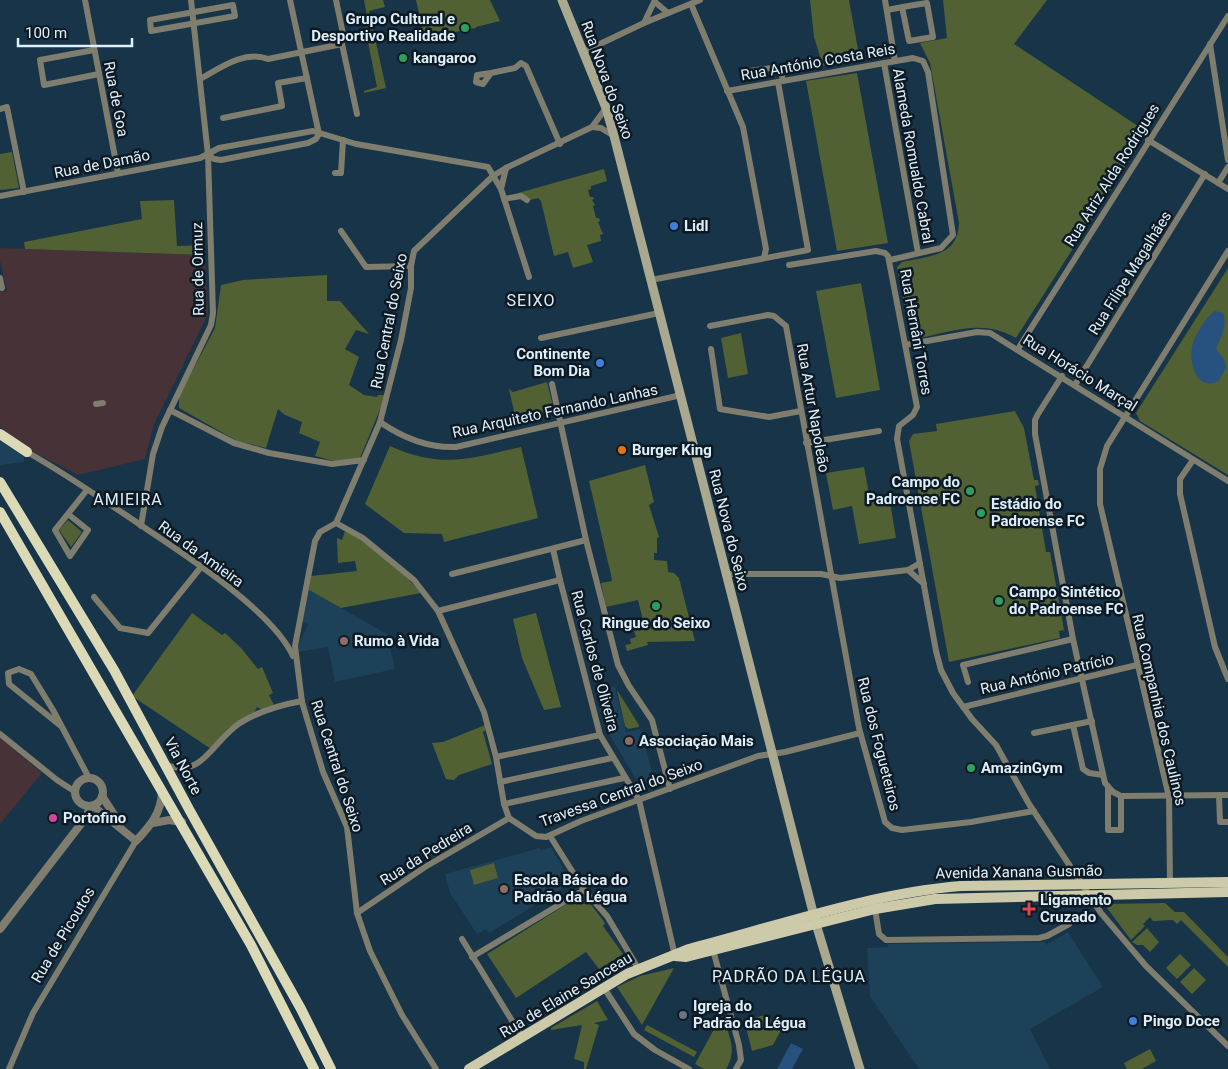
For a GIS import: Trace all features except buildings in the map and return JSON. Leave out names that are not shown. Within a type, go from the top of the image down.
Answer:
[{"type":"highway","points":[[0,434],[27,452]]},
{"type":"highway","name":"Via Norte","points":[[0,482],[114,670],[331,1069]]},
{"type":"highway","name":"Via Norte","points":[[0,512],[182,822],[251,945],[312,1065]]},
{"type":"main road","name":"Rua Nova do Seixo","points":[[562,0],[606,108],[614,136],[815,920],[860,1069]]},
{"type":"main road","name":"Avenida Xanana Gusmão","points":[[815,920],[880,898],[935,888],[1228,882]]},
{"type":"main road","name":"Avenida Xanana Gusmão","points":[[815,920],[908,902],[954,896],[1228,892]]},
{"type":"main road","name":"Rua de Elaine Sanceau","points":[[675,956],[686,957],[815,920]]},
{"type":"main road","name":"Rua de Elaine Sanceau","points":[[472,1068],[638,968],[675,956],[689,949],[815,920]]},
{"type":"street","name":"Rua de Goa","points":[[85,0],[118,173]]},
{"type":"street","name":"Rua de Ormuz","points":[[141,526],[153,454],[162,427],[212,319],[214,301],[208,155],[191,0]]},
{"type":"street","points":[[290,0],[319,134]]},
{"type":"street","points":[[336,0],[343,34],[342,44],[357,114]]},
{"type":"street","points":[[583,52],[668,12],[700,0]]},
{"type":"street","points":[[885,0],[895,61]]},
{"type":"street","points":[[644,23],[655,1],[668,12]]},
{"type":"street","points":[[887,10],[902,7],[927,2],[933,37],[908,41],[902,7]]},
{"type":"street","points":[[691,4],[727,91]]},
{"type":"street","points":[[233,5],[235,16],[151,31],[150,20],[193,12],[233,5]]},
{"type":"street","name":"Rua Atriz Alda Rodrigues","points":[[1018,349],[1148,140],[1228,16]]},
{"type":"street","points":[[200,79],[236,59],[258,55],[268,59],[342,44]]},
{"type":"street","points":[[1210,44],[1228,160]]},
{"type":"street","points":[[94,50],[40,60],[44,85],[99,74]]},
{"type":"street","name":"Rua António Costa Reis","points":[[764,258],[766,249],[743,128],[727,91],[918,58],[923,61],[927,68],[954,232],[950,240],[941,248],[890,260]]},
{"type":"street","name":"Alameda Romualdo Cabral","points":[[884,63],[918,253]]},
{"type":"street","points":[[491,73],[515,68],[521,64],[526,66],[560,144]]},
{"type":"street","points":[[651,280],[808,250],[780,82],[780,67],[749,71]]},
{"type":"street","points":[[223,118],[282,106],[278,83],[307,78]]},
{"type":"street","points":[[0,109],[7,107],[24,192]]},
{"type":"street","points":[[592,127],[606,108]]},
{"type":"street","points":[[592,127],[601,128],[614,136]]},
{"type":"street","name":"Rua Central do Seixo","points":[[436,1069],[402,1015],[379,969],[357,913],[347,827],[323,772],[302,700],[295,659],[297,631],[315,540],[320,532],[336,522],[380,422],[401,340],[411,288],[412,255],[421,243],[493,176],[592,127]]},
{"type":"street","name":"Rua de Damão","points":[[0,196],[208,155],[212,150],[219,148],[313,131],[343,140],[486,166],[493,176]]},
{"type":"street","name":"Rua de Damão","points":[[208,155],[214,160],[221,160],[308,142],[316,139],[319,134]]},
{"type":"street","points":[[335,173],[342,173],[343,140]]},
{"type":"street","points":[[1148,140],[1228,189]]},
{"type":"street","points":[[1218,183],[1228,167]]},
{"type":"street","points":[[501,189],[506,168]]},
{"type":"street","name":"Rua Filipe Magalhães","points":[[1075,384],[1205,174]]},
{"type":"street","points":[[493,176],[501,189],[529,277]]},
{"type":"street","points":[[504,199],[521,196],[527,200]]},
{"type":"street","points":[[341,231],[366,267],[411,266]]},
{"type":"street","name":"Rua Hernâni Torres","points":[[789,265],[876,251],[885,253],[890,260],[917,407],[914,415],[900,424],[897,437],[920,563]]},
{"type":"street","name":"Rua Companhia dos Caulinos","points":[[1170,883],[1168,796],[1102,513],[1099,486],[1103,457],[1125,416],[1228,251]]},
{"type":"street","points":[[0,278],[2,288]]},
{"type":"street","points":[[541,338],[660,313]]},
{"type":"street","name":"Rua Artur Napoleão","points":[[710,326],[768,315],[774,316],[786,326],[831,574]]},
{"type":"street","name":"Rua Horácio Marçal","points":[[906,345],[986,332],[1075,384],[1228,482]]},
{"type":"street","points":[[711,349],[720,409],[769,416],[800,411]]},
{"type":"street","points":[[1062,376],[1038,414],[1034,426],[1073,638],[1108,787],[1108,830],[1121,830],[1121,796]]},
{"type":"street","points":[[552,384],[586,540],[618,665],[654,724],[670,789]]},
{"type":"street","name":"Rua Arquiteto Fernando Lanhas","points":[[380,422],[396,433],[420,443],[447,447],[468,445],[681,395]]},
{"type":"street","points":[[170,410],[234,443],[262,451],[332,464],[364,460]]},
{"type":"street","points":[[806,443],[879,431]]},
{"type":"street","name":"Rua da Amieira","points":[[27,452],[88,490],[200,567],[254,609],[284,638],[295,659]]},
{"type":"street","points":[[1193,460],[1180,479],[1180,494],[1215,647],[1228,679]]},
{"type":"street","points":[[68,514],[88,530],[70,556],[55,530],[68,514],[88,490]]},
{"type":"street","points":[[336,522],[363,538],[414,580],[438,611],[484,712],[496,757],[504,804],[509,818]]},
{"type":"street","points":[[452,574],[586,540]]},
{"type":"street","name":"Rua Carlos de Oliveira","points":[[553,549],[600,735],[612,758],[639,800]]},
{"type":"street","points":[[726,574],[732,572],[831,574],[840,578],[908,570],[920,563],[940,667],[963,707],[996,745],[1034,811],[1089,895],[1125,943],[1228,1046]]},
{"type":"street","points":[[94,597],[120,628],[148,633],[200,567]]},
{"type":"street","points":[[908,570],[924,584]]},
{"type":"street","name":"Rua dos Fogueteiros","points":[[831,574],[860,733],[884,822],[892,828],[902,830],[971,822],[1034,811]]},
{"type":"street","points":[[438,611],[560,580]]},
{"type":"street","points":[[284,638],[297,631]]},
{"type":"street","points":[[968,682],[963,665],[1073,638]]},
{"type":"street","name":"Rua António Patrício","points":[[963,707],[1082,680],[1137,665]]},
{"type":"street","points":[[62,727],[9,684],[8,673],[19,668],[31,674],[62,727],[89,778],[98,784],[102,796],[122,828]]},
{"type":"street","points":[[167,765],[178,770],[188,768],[207,756],[229,731],[241,723],[265,710],[302,700]]},
{"type":"street","points":[[1034,733],[1092,721]]},
{"type":"street","points":[[1073,725],[1083,769],[1089,773],[1104,775]]},
{"type":"street","name":"Travessa Central do Seixo","points":[[509,818],[537,837],[550,836],[639,800],[758,756],[860,733]]},
{"type":"street","points":[[0,734],[57,780],[74,791],[83,804],[91,806],[122,828],[136,841]]},
{"type":"street","points":[[496,757],[600,735]]},
{"type":"street","points":[[500,782],[612,758]]},
{"type":"street","points":[[74,791],[81,780],[89,778]]},
{"type":"street","points":[[504,804],[624,778]]},
{"type":"street","points":[[1108,787],[1121,796],[1228,795]]},
{"type":"street","name":"Rua de Picoutos","points":[[9,1069],[33,1013],[136,841],[153,823],[158,813],[162,790]]},
{"type":"street","points":[[1219,795],[1220,822],[1228,822]]},
{"type":"street","points":[[0,929],[87,816],[91,806],[102,796]]},
{"type":"street","points":[[639,800],[675,956]]},
{"type":"street","name":"Rua da Pedreira","points":[[357,913],[425,867],[509,818]]},
{"type":"street","points":[[153,823],[169,820],[182,822]]},
{"type":"street","points":[[550,836],[584,890],[607,916],[638,968]]},
{"type":"street","points":[[472,957],[584,890]]},
{"type":"street","points":[[875,909],[879,934],[886,940],[1038,938],[1047,936],[1069,924]]},
{"type":"street","points":[[462,939],[522,1037]]},
{"type":"street","points":[[713,950],[740,1045],[741,1060],[736,1069]]},
{"type":"street","points":[[604,988],[634,1034],[655,1050],[689,1069]]},
{"type":"shaded area","points":[[0,248],[205,255],[208,314],[154,424],[145,459],[78,475],[28,449],[0,427],[0,291],[7,292],[0,261]]},
{"type":"shaded area","points":[[1215,311],[1223,313],[1225,322],[1216,349],[1223,358],[1226,367],[1219,381],[1210,383],[1198,378],[1194,371],[1191,355],[1198,332]]},
{"type":"shaded area","points":[[0,440],[24,457],[24,462],[0,465]]},
{"type":"shaded area","name":"Rumo à Vida","points":[[309,590],[387,634],[395,669],[335,682],[328,647],[299,652],[298,646],[308,624],[302,622]]},
{"type":"shaded area","name":"Associação Mais","points":[[615,686],[626,732],[641,729],[654,780],[639,784],[605,727],[596,691]]},
{"type":"shaded area","points":[[0,738],[42,773],[0,824]]},
{"type":"shaded area","name":"Escola Básica do Padrão da Légua","points":[[551,847],[569,878],[564,881],[566,886],[489,933],[486,929],[477,934],[450,893],[445,874],[540,848],[541,850]]},
{"type":"shaded area","points":[[1068,932],[1103,987],[1030,1029],[1050,1069],[919,1069],[870,996],[867,948],[888,947],[888,944],[1045,942],[1046,945]]},
{"type":"shaded area","points":[[791,1043],[803,1049],[792,1069],[777,1069]]},
{"type":"green space","points":[[364,0],[383,0],[385,7],[369,11],[386,88],[364,93],[364,91],[377,87],[365,27],[369,26]]},
{"type":"green space","points":[[416,0],[490,0],[500,21],[435,36],[434,33],[424,35]]},
{"type":"green space","points":[[810,0],[849,0],[860,60],[823,66],[814,37]]},
{"type":"green space","points":[[943,0],[1047,0],[1014,44],[1147,132],[1016,338],[1003,332],[979,328],[954,330],[915,339],[910,335],[897,267],[902,262],[931,256],[947,249],[953,243],[959,223],[930,63],[920,43],[947,38]]},
{"type":"green space","points":[[857,73],[888,243],[837,251],[806,81]]},
{"type":"green space","points":[[12,152],[19,188],[0,190],[0,154]]},
{"type":"green space","points":[[604,169],[607,181],[591,186],[591,189],[588,190],[590,197],[594,199],[592,200],[595,205],[593,206],[596,218],[599,218],[600,221],[598,222],[603,234],[600,235],[601,241],[587,245],[593,262],[573,268],[568,252],[554,256],[541,201],[538,198],[530,200],[518,195],[518,193]]},
{"type":"green space","points":[[174,200],[177,246],[205,245],[205,255],[25,249],[24,242],[142,219],[140,201]]},
{"type":"green space","points":[[1228,268],[1228,475],[1140,421],[1136,413]]},
{"type":"green space","points":[[327,275],[327,301],[340,301],[369,334],[356,330],[345,349],[359,357],[349,385],[364,395],[377,397],[378,395],[386,395],[360,458],[334,461],[315,456],[320,442],[299,433],[302,422],[285,415],[278,409],[266,448],[237,441],[179,408],[179,396],[215,328],[221,285],[243,280]]},
{"type":"green space","points":[[861,283],[880,390],[836,398],[816,291]]},
{"type":"green space","points":[[741,333],[748,374],[728,378],[721,338]]},
{"type":"green space","points":[[547,382],[554,410],[516,420],[509,389],[513,392]]},
{"type":"green space","name":"Estádio do Padroense FC","points":[[1015,411],[1024,428],[1034,480],[1038,480],[1039,485],[1035,486],[1046,552],[1050,552],[1064,630],[1059,631],[1060,638],[949,662],[909,441],[913,434],[937,431],[936,424]]},
{"type":"green space","points":[[390,446],[425,458],[440,460],[470,458],[521,447],[538,518],[444,542],[442,534],[404,533],[365,504]]},
{"type":"green space","points":[[645,465],[654,502],[649,505],[659,537],[657,538],[657,553],[654,553],[654,560],[667,561],[668,572],[674,573],[679,578],[695,641],[647,642],[648,645],[627,651],[625,645],[631,644],[630,639],[636,637],[634,631],[645,628],[638,600],[606,607],[601,583],[612,581],[589,481]]},
{"type":"green space","points":[[864,467],[870,499],[889,496],[896,538],[859,544],[852,506],[833,510],[826,473]]},
{"type":"green space","points":[[68,520],[82,532],[71,547],[59,530]]},
{"type":"green space","points":[[345,531],[374,548],[421,593],[341,608],[309,590],[311,576],[357,571],[355,561],[338,563],[337,538],[342,540]]},
{"type":"green space","points":[[192,613],[222,635],[225,633],[241,648],[258,669],[262,667],[273,693],[269,695],[274,705],[261,709],[257,707],[254,713],[227,729],[211,749],[132,696]]},
{"type":"green space","points":[[536,613],[561,707],[544,710],[522,658],[513,619]]},
{"type":"green space","points":[[617,690],[639,727],[628,729],[625,726]]},
{"type":"green space","points":[[485,725],[486,730],[483,732],[492,764],[459,775],[454,780],[446,779],[432,743],[443,742]]},
{"type":"green space","points":[[494,863],[498,878],[474,885],[470,870]]},
{"type":"green space","points":[[583,894],[605,923],[603,926],[623,954],[599,969],[586,952],[516,998],[487,954]]},
{"type":"green space","points":[[1165,903],[1175,912],[1184,912],[1228,957],[1228,967],[1181,920],[1177,924],[1173,920],[1153,921],[1150,917],[1143,924],[1145,926],[1131,940],[1104,904]]},
{"type":"green space","points":[[1147,928],[1159,942],[1150,952],[1143,945],[1137,945],[1132,942]]},
{"type":"green space","points":[[1180,954],[1191,965],[1177,979],[1166,968]]},
{"type":"green space","points":[[674,968],[642,1025],[617,987],[640,976]]},
{"type":"green space","points":[[1194,968],[1206,980],[1192,994],[1180,982]]},
{"type":"green space","points":[[597,1001],[608,1020],[594,1023],[599,1025],[586,1069],[584,1069],[584,1062],[574,1059],[582,1025],[551,1030],[551,1028]]},
{"type":"green space","points":[[766,1015],[781,1029],[783,1028],[786,1034],[780,1032],[773,1045],[752,1051],[744,1020]]},
{"type":"green space","points":[[725,1021],[732,1051],[726,1069],[704,1069],[695,1064],[718,1022]]},
{"type":"green space","points":[[647,1025],[697,1052],[694,1057],[644,1030]]},
{"type":"green space","points":[[1150,1049],[1156,1061],[1142,1069],[1127,1069],[1124,1063]]},
{"type":"place","name":"Grupo Cultural e Desportivo Realidade","points":[[465,28]]},
{"type":"place","name":"kangaroo","points":[[403,58]]},
{"type":"place","name":"Lidl","points":[[674,226]]},
{"type":"place","name":"Continente Bom Dia","points":[[600,363]]},
{"type":"place","name":"Burger King","points":[[622,450]]},
{"type":"place","name":"Campo do Padroense FC","points":[[970,491]]},
{"type":"place","name":"Estádio do Padroense FC","points":[[981,513]]},
{"type":"place","name":"Campo Sintético do Padroense FC","points":[[999,601]]},
{"type":"place","name":"Ringue do Seixo","points":[[656,606]]},
{"type":"place","name":"Rumo à Vida","points":[[344,641]]},
{"type":"place","name":"Associação Mais","points":[[629,741]]},
{"type":"place","name":"AmazinGym","points":[[971,768]]},
{"type":"place","name":"Portofino","points":[[53,818]]},
{"type":"place","name":"Escola Básica do Padrão da Légua","points":[[504,889]]},
{"type":"place","name":"Ligamento Cruzado","points":[[1029,909]]},
{"type":"place","name":"Igreja do Padrão da Légua","points":[[683,1015]]},
{"type":"place","name":"Pingo Doce","points":[[1133,1021]]},
{"type":"district","name":"SEIXO","points":[[531,300]]},
{"type":"district","name":"AMIEIRA","points":[[128,499]]},
{"type":"district","name":"PADRÃO DA LÉGUA","points":[[789,976]]}]
